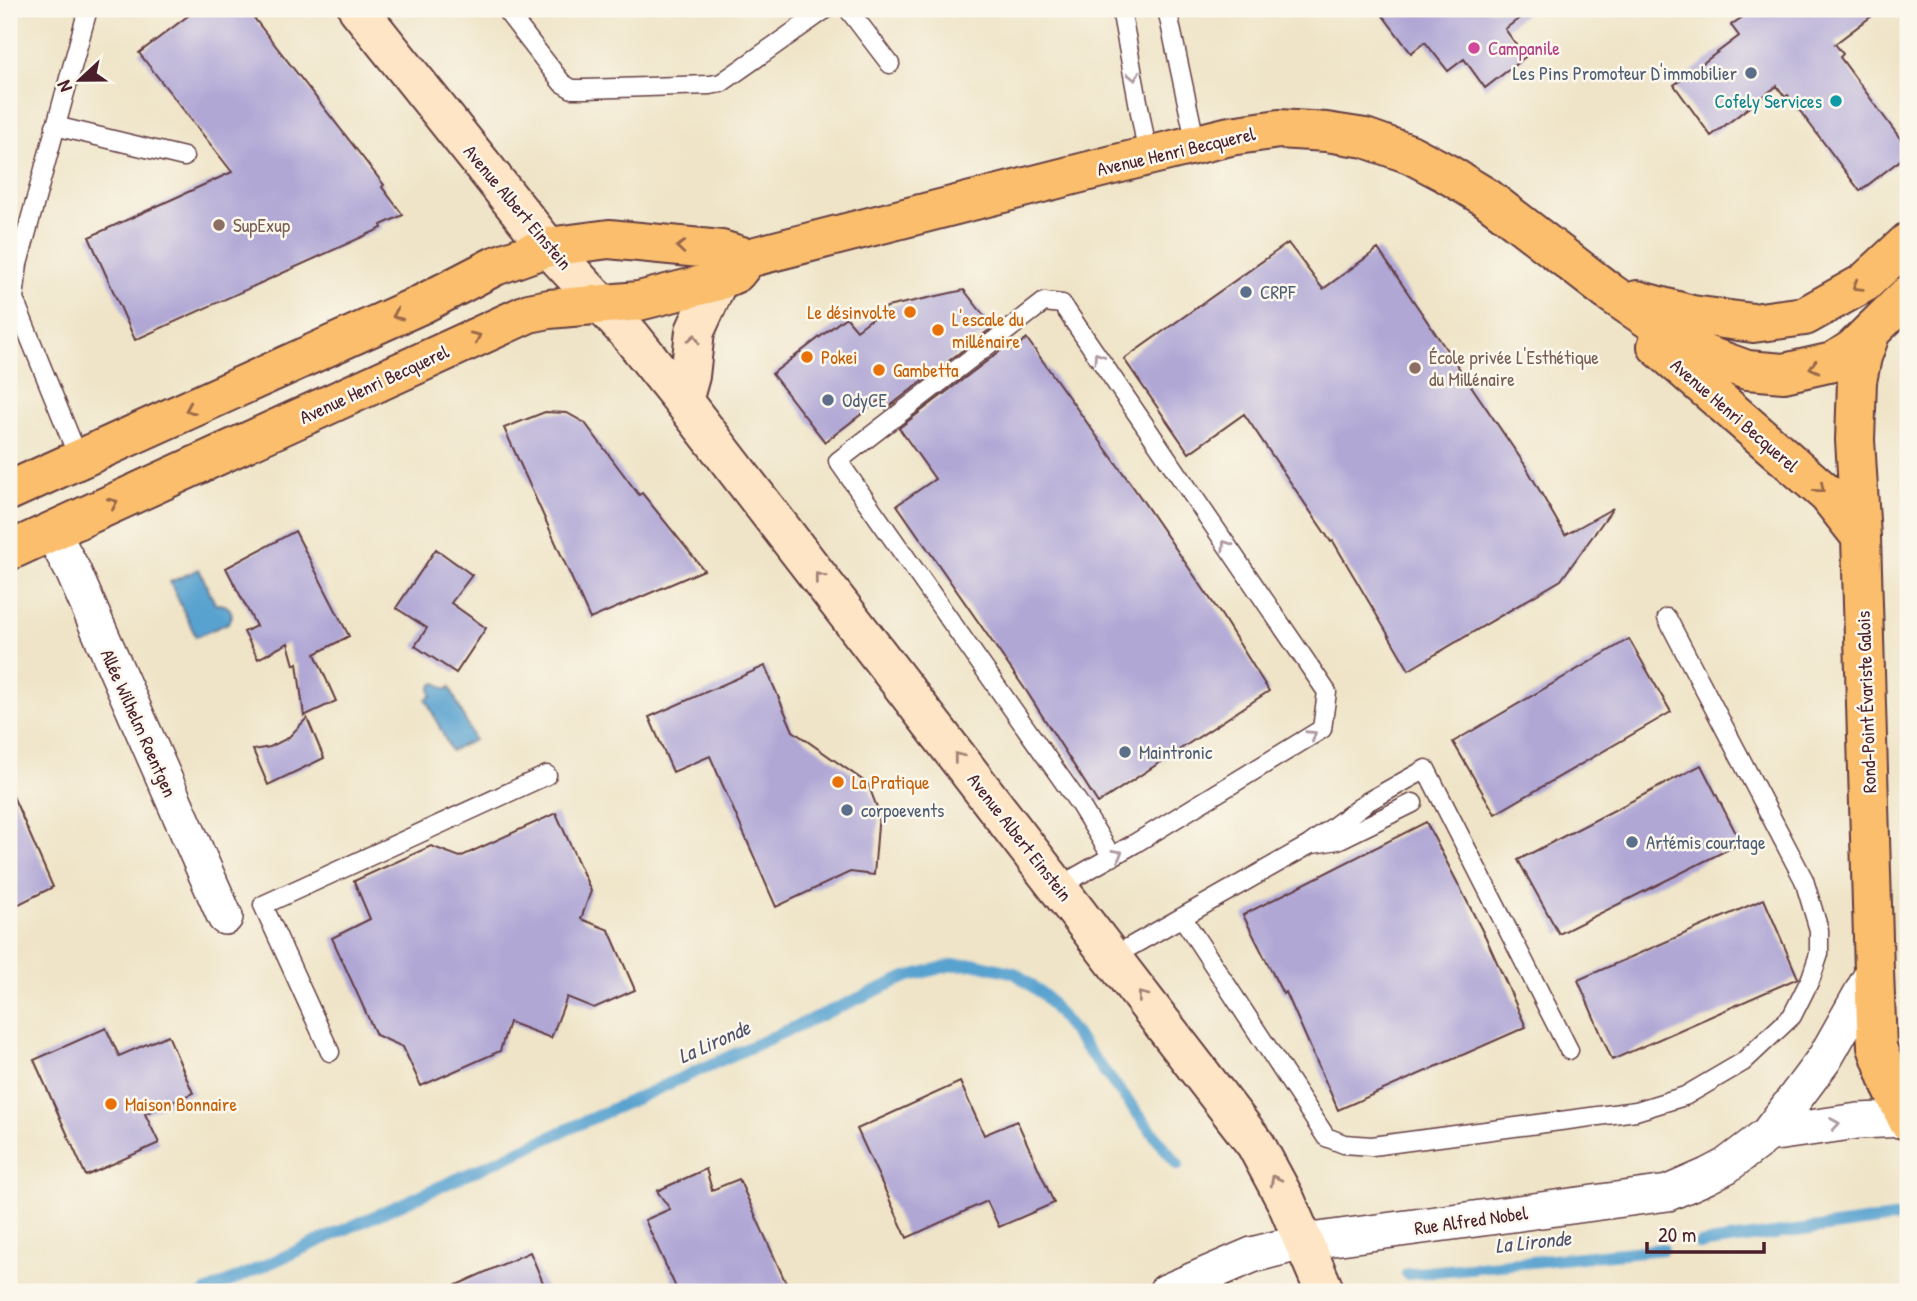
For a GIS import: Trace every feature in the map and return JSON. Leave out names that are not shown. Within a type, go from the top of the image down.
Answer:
[{"type":"main road","name":"Avenue Albert Einstein","points":[[358,9],[548,247],[602,304],[683,401],[1256,1145],[1286,1200],[1325,1292]]},
{"type":"main road","name":"Avenue Henri Becquerel","points":[[9,491],[422,304],[495,266],[548,247],[609,239],[720,250],[748,258],[1230,136],[1279,129],[1366,138],[1410,154],[1487,198],[1609,292],[1697,352],[1746,370],[1784,373],[1833,362],[1853,349],[1871,332]]},
{"type":"main road","points":[[1609,292],[1692,315],[1754,323],[1805,316],[1864,283],[1908,242]]},
{"type":"main road","name":"Avenue Henri Becquerel","points":[[9,551],[529,313],[639,301],[718,281],[736,273],[748,258]]},
{"type":"main road","points":[[683,401],[690,376],[695,331],[718,281]]},
{"type":"main road","name":"Avenue Henri Becquerel","points":[[1609,292],[1665,355],[1829,495],[1861,537]]},
{"type":"main road","name":"Rond-Point Évariste Galois","points":[[1907,1120],[1877,1047],[1861,537],[1855,440],[1857,381],[1871,332],[1908,295]]},
{"type":"street","name":"Allée Wilhelm Roentgen","points":[[51,531],[73,571],[225,916]]},
{"type":"street","name":"Rue Alfred Nobel","points":[[1166,1292],[1252,1255],[1303,1242],[1668,1193],[1726,1166],[1768,1134],[1825,1058],[1874,971]]},
{"type":"street","name":"Rue Alfred Nobel","points":[[1768,1134],[1858,1121],[1907,1120]]},
{"type":"lane","points":[[79,459],[13,299],[18,264],[88,9]]},
{"type":"lane","points":[[505,9],[562,83],[572,89],[721,83],[826,9]]},
{"type":"lane","points":[[848,9],[890,64]]},
{"type":"lane","points":[[1121,9],[1148,156]]},
{"type":"lane","points":[[1167,9],[1196,145]]},
{"type":"lane","points":[[55,126],[184,157]]},
{"type":"lane","points":[[1058,887],[1112,857],[1322,729],[1327,692],[1062,304],[1044,302],[838,461],[1080,806],[1112,857]]},
{"type":"lane","points":[[1182,917],[1326,1137],[1344,1144],[1372,1146],[1636,1111],[1685,1096],[1743,1062],[1791,1016],[1811,978],[1819,954],[1819,930],[1804,880],[1667,618]]},
{"type":"lane","points":[[1112,957],[1310,845],[1367,802],[1426,769],[1569,1050]]},
{"type":"lane","points":[[330,1052],[263,905],[547,775]]},
{"type":"lane","points":[[1310,845],[1338,840],[1413,803]]},
{"type":"water","points":[[199,569],[215,604],[226,606],[232,614],[228,623],[196,637],[170,582]]},
{"type":"water","points":[[437,683],[446,690],[450,687],[474,740],[451,751],[426,699],[432,695],[430,689],[433,684]]},
{"type":"building","points":[[197,9],[247,9],[384,185],[382,187],[403,215],[381,225],[382,228],[135,340],[89,237],[232,172],[139,53]]},
{"type":"building","name":"Campanile","points":[[1378,9],[1532,9],[1505,29],[1525,57],[1485,88],[1464,59],[1448,71],[1425,42],[1411,53]]},
{"type":"building","name":"Cofely Services","points":[[1754,9],[1881,9],[1835,44],[1843,54],[1840,57],[1908,149],[1908,154],[1860,191],[1788,95],[1785,97],[1777,86],[1711,136],[1674,85],[1739,36],[1731,25]]},
{"type":"building","points":[[1288,243],[1323,289],[1378,249],[1525,465],[1565,535],[1613,508],[1561,580],[1409,670],[1333,541],[1331,542],[1244,414],[1189,453],[1124,359]]},
{"type":"building","points":[[964,290],[993,327],[886,409],[880,400],[825,442],[772,374],[846,317],[857,330],[887,307]]},
{"type":"building","points":[[1027,339],[1222,616],[1269,691],[1098,803],[1027,692],[897,505],[935,479],[899,428],[1008,345],[1012,350]]},
{"type":"building","points":[[545,412],[567,413],[585,423],[639,495],[642,493],[704,570],[590,619],[504,428]]},
{"type":"building","points":[[295,531],[349,636],[315,654],[336,701],[304,716],[297,663],[294,665],[288,643],[258,659],[244,632],[256,626],[226,568]]},
{"type":"building","points":[[436,549],[472,575],[451,603],[486,628],[456,673],[415,646],[427,628],[396,608]]},
{"type":"building","points":[[1629,639],[1671,712],[1495,814],[1453,742]]},
{"type":"building","points":[[765,666],[793,731],[868,784],[879,813],[874,875],[850,872],[776,907],[710,756],[673,772],[649,717]]},
{"type":"building","points":[[307,718],[324,758],[268,785],[253,750],[270,747],[288,738]]},
{"type":"building","points":[[1701,765],[1741,843],[1559,934],[1518,860]]},
{"type":"building","points":[[9,787],[53,887],[9,909]]},
{"type":"building","points":[[556,813],[591,891],[581,919],[609,930],[635,990],[594,1008],[567,997],[551,1038],[509,1022],[500,1051],[421,1086],[403,1047],[376,1035],[332,938],[370,919],[354,881],[431,846],[460,857]]},
{"type":"building","points":[[1426,822],[1486,938],[1526,1027],[1338,1110],[1286,992],[1283,994],[1243,915]]},
{"type":"building","points":[[1764,899],[1798,978],[1612,1060],[1578,980]]},
{"type":"building","name":"Maison Bonnaire","points":[[106,1028],[119,1056],[168,1035],[193,1093],[145,1114],[159,1143],[86,1176],[34,1060]]},
{"type":"building","points":[[960,1082],[984,1135],[1017,1121],[1054,1203],[999,1227],[987,1201],[907,1238],[857,1129]]},
{"type":"building","points":[[706,1169],[712,1190],[739,1179],[790,1292],[678,1292],[645,1220],[670,1209],[657,1191]]},
{"type":"building","points":[[530,1252],[547,1292],[441,1292]]},
{"type":"waterway","name":"La Lironde","points":[[206,1292],[906,977],[952,965],[977,964],[1015,973],[1045,996],[1178,1165]]},
{"type":"waterway","name":"La Lironde","points":[[1700,1244],[1908,1216]]},
{"type":"waterway","name":"La Lironde","points":[[1407,1274],[1663,1249]]},
{"type":"place","name":"Campanile","points":[[1474,48]]},
{"type":"place","name":"Les Pins Promoteur D'immobilier","points":[[1751,73]]},
{"type":"place","name":"Cofely Services","points":[[1836,101]]},
{"type":"place","name":"SupExup","points":[[219,225]]},
{"type":"place","name":"CRPF","points":[[1246,292]]},
{"type":"place","name":"Le désinvolte","points":[[910,312]]},
{"type":"place","name":"L'escale du millénaire","points":[[938,330]]},
{"type":"place","name":"Pokei","points":[[807,357]]},
{"type":"place","name":"École privée L'Esthétique du Millénaire","points":[[1415,368]]},
{"type":"place","name":"Gambetta","points":[[879,370]]},
{"type":"place","name":"OdyCE","points":[[828,400]]},
{"type":"place","name":"Maintronic","points":[[1125,752]]},
{"type":"place","name":"La Pratique","points":[[838,782]]},
{"type":"place","name":"corpoevents","points":[[847,810]]},
{"type":"place","name":"Artémis courtage","points":[[1632,842]]},
{"type":"place","name":"Maison Bonnaire","points":[[111,1104]]}]
